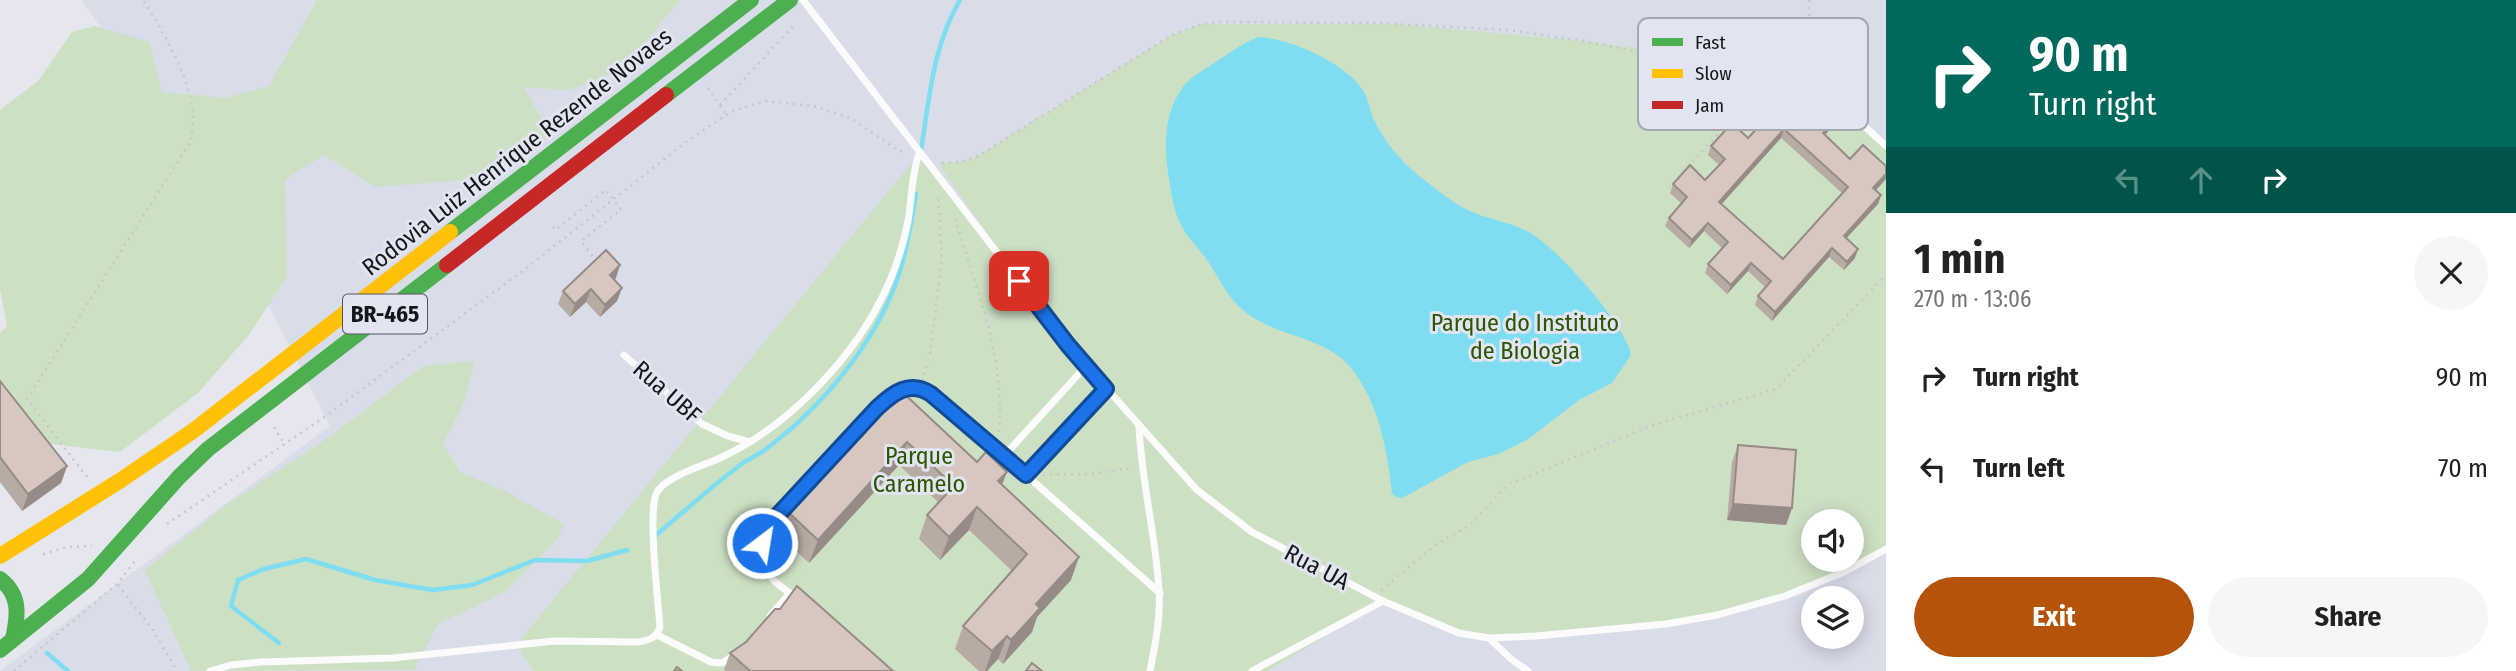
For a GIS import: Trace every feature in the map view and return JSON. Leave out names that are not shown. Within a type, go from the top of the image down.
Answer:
[{"type":"highway","name":"Rodovia Luiz Henrique Rezende Novaes","points":[[0,556],[163,452],[283,363],[751,0]]},
{"type":"highway","name":"Rodovia Luiz Henrique Rezende Novaes","points":[[7,644],[75,591],[111,555],[186,468],[208,449],[790,0]]},
{"type":"highway","points":[[0,579],[13,591],[17,604],[7,644]]},
{"type":"lane","name":"Rua UA","points":[[803,0],[919,154],[1086,366],[1197,489],[1252,532],[1373,596],[1459,633],[1489,638],[1536,636],[1666,624],[1717,615],[1785,596],[1844,572],[1886,549]]},
{"type":"lane","points":[[1868,130],[1886,146]]},
{"type":"lane","points":[[210,671],[231,665],[261,662],[393,658],[554,641],[638,642],[650,640],[657,635],[660,627],[654,518],[656,495],[668,481],[750,442],[778,423],[819,385],[866,327],[882,299],[900,254],[919,154]]},
{"type":"lane","name":"Rua UBF","points":[[624,355],[702,424],[728,436],[750,442]]},
{"type":"lane","points":[[1003,457],[1086,366]]},
{"type":"lane","points":[[840,448],[891,395],[901,389],[920,389],[931,394],[1160,593]]},
{"type":"lane","points":[[1026,475],[1106,389]]},
{"type":"lane","points":[[1139,424],[1141,466],[1152,522],[1160,593],[1156,642],[1150,671]]},
{"type":"lane","points":[[801,602],[774,581],[762,561],[762,543],[766,528],[831,458]]},
{"type":"lane","points":[[761,626],[790,593]]},
{"type":"lane","points":[[1252,671],[1383,601]]},
{"type":"lane","points":[[657,635],[698,653],[711,662],[722,663],[744,645]]},
{"type":"lane","points":[[1489,638],[1528,671]]},
{"type":"path","points":[[99,493],[27,399],[191,141],[193,114],[190,92],[166,37],[143,0]]},
{"type":"path","points":[[1809,0],[1809,18]]},
{"type":"path","points":[[720,104],[809,9]]},
{"type":"path","points":[[164,526],[285,445],[514,278],[685,142],[726,115],[748,105],[766,101],[814,106],[852,119],[899,151],[919,154],[938,163],[960,162],[976,157],[1172,35],[1202,24],[1376,23],[1509,30],[1638,52]]},
{"type":"path","points":[[708,88],[726,115]]},
{"type":"path","points":[[1669,188],[1721,130]]},
{"type":"path","points":[[920,389],[930,353],[942,259],[937,176]]},
{"type":"path","points":[[553,227],[555,230],[606,190],[621,210],[581,241],[595,259]]},
{"type":"path","points":[[952,209],[995,352],[1000,419],[996,450]]},
{"type":"path","points":[[1373,596],[1438,543],[1469,526],[1509,484],[1653,425],[1776,388],[1886,275]]},
{"type":"path","points":[[274,427],[285,445]]},
{"type":"path","points":[[1026,475],[1092,474],[1141,466]]},
{"type":"path","points":[[41,555],[67,547],[86,545],[98,547],[111,555]]},
{"type":"path","points":[[14,671],[117,584],[139,554]]},
{"type":"path","points":[[117,584],[153,630],[177,671]]},
{"type":"shaded area","points":[[82,0],[1886,0],[1886,671],[0,671],[330,426],[207,184]]},
{"type":"green space","points":[[317,0],[680,0],[622,70],[569,90],[523,87],[552,135],[466,180],[375,187],[324,155],[285,180],[287,277],[248,336],[198,393],[120,452],[32,442],[0,408],[0,333],[7,326],[0,288],[0,110],[38,81],[72,32],[95,26],[149,42],[162,92],[226,98],[269,86]]},
{"type":"green space","name":"Parque do Instituto de Biologia","points":[[1202,24],[1397,24],[1638,48],[1638,130],[1868,130],[1886,146],[1886,549],[1864,559],[1864,509],[1801,509],[1801,572],[1837,572],[1801,586],[1801,589],[1785,596],[1666,624],[1489,638],[1459,633],[1383,601],[1268,671],[533,671],[516,645],[919,154],[1001,253],[938,163],[960,162],[976,157],[1172,35]]},
{"type":"green space","points":[[474,361],[465,400],[443,444],[460,472],[505,491],[564,524],[557,540],[505,592],[438,624],[414,670],[191,671],[145,570],[226,505],[332,435],[423,366]]},
{"type":"water","points":[[1258,37],[1301,47],[1345,72],[1364,92],[1373,118],[1385,139],[1412,170],[1461,206],[1527,231],[1571,268],[1617,325],[1631,355],[1612,383],[1579,400],[1527,440],[1498,454],[1468,462],[1402,498],[1396,497],[1392,493],[1384,443],[1375,411],[1351,368],[1329,350],[1270,327],[1238,306],[1186,234],[1172,199],[1166,143],[1168,120],[1176,97],[1194,76]]},
{"type":"building","points":[[1726,130],[1739,130],[1748,138],[1756,130],[1783,130],[1719,202],[1783,259],[1848,187],[1785,130],[1826,130],[1823,133],[1850,159],[1863,145],[1886,166],[1886,174],[1873,188],[1881,195],[1844,236],[1858,249],[1847,262],[1832,248],[1775,312],[1758,296],[1771,281],[1751,263],[1731,285],[1708,264],[1728,242],[1708,223],[1692,240],[1669,218],[1687,197],[1673,184],[1690,165],[1705,180],[1725,159],[1711,146]]},
{"type":"building","points":[[606,250],[620,265],[610,275],[622,288],[605,305],[591,289],[575,304],[563,291]]},
{"type":"building","points":[[0,381],[67,466],[28,494],[0,457]]},
{"type":"building","points":[[899,389],[977,462],[986,452],[1007,472],[998,481],[1079,557],[1036,604],[1040,608],[1011,640],[1007,636],[992,651],[963,626],[1027,554],[977,507],[949,537],[927,515],[954,486],[907,442],[818,540],[786,510],[826,467],[822,464],[853,429],[858,433]]},
{"type":"building","points":[[1738,445],[1796,450],[1792,508],[1733,504]]},
{"type":"building","points":[[797,586],[893,671],[750,671],[730,653],[746,642],[775,609],[780,609]]},
{"type":"building","points":[[1032,663],[1042,671],[1026,671]]},
{"type":"waterway","points":[[921,151],[938,54],[960,0]]},
{"type":"waterway","points":[[656,535],[732,471],[791,429],[831,389],[849,366],[880,319],[892,294],[906,250],[916,194]]},
{"type":"waterway","points":[[279,643],[231,606],[238,580],[264,569],[306,559],[375,580],[433,590],[472,585],[535,560],[587,561],[627,550]]},
{"type":"waterway","points":[[47,653],[68,671]]},
{"type":"traffic: fast","points":[[450,232],[751,0]]},
{"type":"traffic: fast","points":[[666,95],[790,0]]},
{"type":"traffic: fast","points":[[0,650],[88,579],[179,477],[208,449],[447,265]]},
{"type":"traffic: fast","points":[[0,579],[15,599],[17,614],[13,639]]},
{"type":"traffic: slow","points":[[0,556],[193,431],[450,232]]},
{"type":"traffic: jam","points":[[447,265],[666,95]]},
{"type":"route","points":[[762,543],[766,528],[877,408],[901,389],[916,388],[931,394],[1026,475],[1106,389],[1019,281]]},
{"type":"park label","name":"Parque Caramelo","points":[[919,470]]}]
